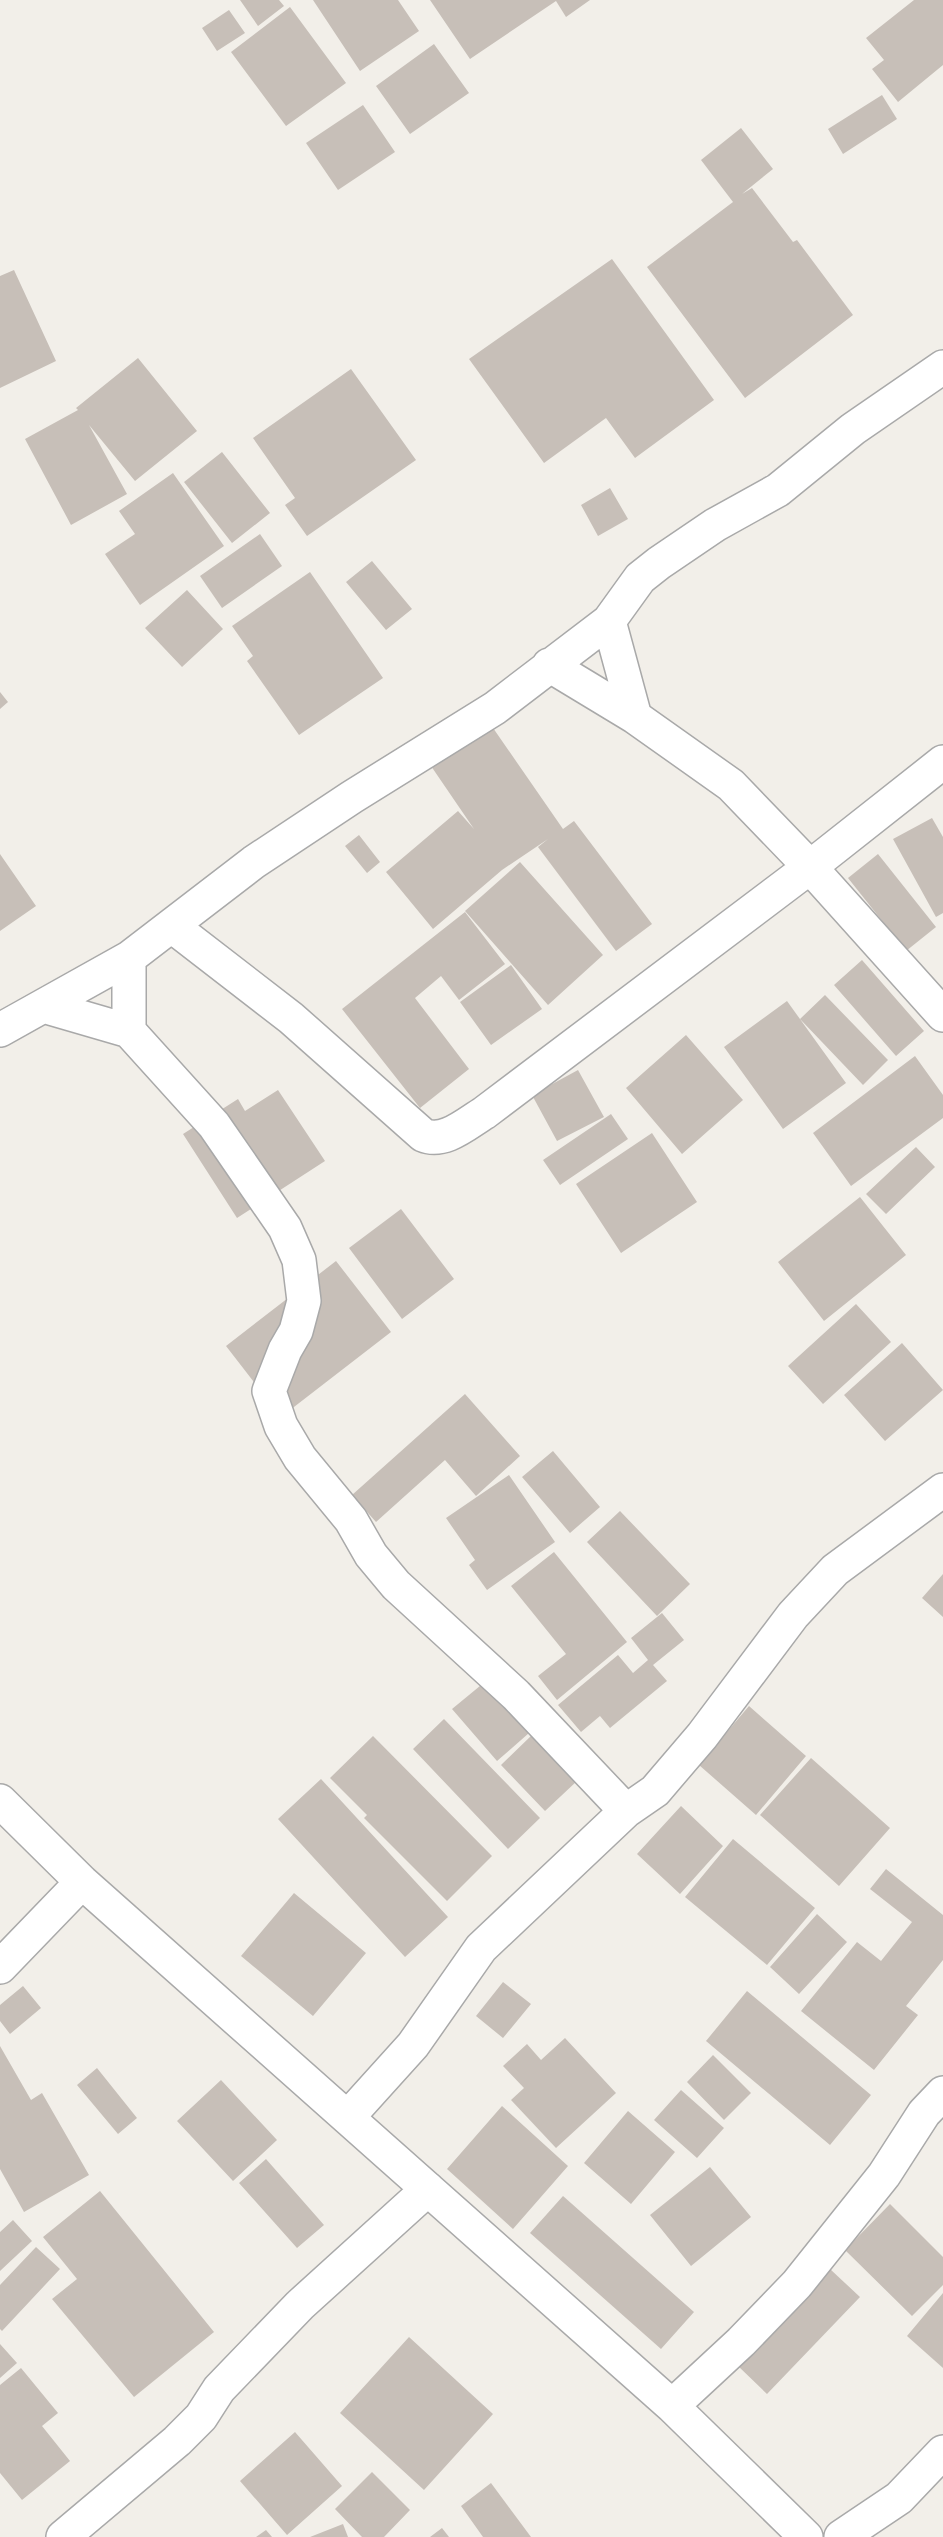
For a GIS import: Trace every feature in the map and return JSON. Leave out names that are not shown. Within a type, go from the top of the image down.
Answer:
[{"type":"street","points":[[0,1030],[129,958],[254,862],[352,797],[477,721],[609,621],[640,578],[659,563],[715,525],[778,490],[853,429],[943,367]]},
{"type":"street","points":[[609,621],[635,717]]},
{"type":"street","points":[[549,665],[635,717],[731,785],[810,867],[943,1015]]},
{"type":"street","points":[[172,926],[291,1018],[423,1135],[430,1138],[444,1136],[484,1113],[810,867],[943,762]]},
{"type":"street","points":[[129,958],[129,1031]]},
{"type":"street","points":[[43,1006],[129,1031],[214,1125],[285,1228],[299,1260],[303,1289],[301,1313],[296,1331],[285,1350],[269,1391],[286,1435],[300,1458],[351,1520],[371,1555],[396,1585],[516,1695],[626,1811]]},
{"type":"street","points":[[348,2117],[413,2044],[481,1948],[626,1811],[655,1791],[709,1727],[793,1615],[835,1570],[943,1491]]},
{"type":"street","points":[[0,1801],[82,1882],[672,2406],[806,2537]]},
{"type":"street","points":[[0,1967],[82,1882]]},
{"type":"street","points":[[672,2406],[741,2342],[797,2284],[884,2175],[924,2113],[943,2093]]},
{"type":"street","points":[[63,2537],[177,2441],[201,2417],[219,2388],[300,2305],[428,2189]]},
{"type":"street","points":[[841,2537],[899,2498],[943,2452]]},
{"type":"building","points":[[240,0],[279,0],[284,6],[258,26]]},
{"type":"building","points":[[313,0],[398,0],[419,31],[360,71]]},
{"type":"building","points":[[430,0],[590,0],[566,17],[556,1],[470,59]]},
{"type":"building","points":[[914,0],[943,0],[943,65],[898,102],[872,69],[884,60],[866,38]]},
{"type":"building","points":[[290,7],[346,83],[286,126],[231,52]]},
{"type":"building","points":[[229,10],[245,33],[217,51],[202,28]]},
{"type":"building","points":[[434,44],[469,93],[410,134],[376,86]]},
{"type":"building","points":[[882,95],[897,119],[843,154],[828,129]]},
{"type":"building","points":[[363,105],[395,152],[338,190],[306,143]]},
{"type":"building","points":[[741,128],[773,169],[742,194],[752,188],[793,242],[797,240],[853,315],[745,398],[647,267],[733,202],[701,160]]},
{"type":"building","points":[[612,259],[714,400],[635,458],[606,418],[544,463],[469,359]]},
{"type":"building","points":[[14,270],[56,361],[0,388],[0,276]]},
{"type":"building","points":[[138,358],[197,431],[135,481],[89,425],[127,494],[71,525],[25,439],[78,410],[76,408]]},
{"type":"building","points":[[351,369],[416,460],[307,536],[285,505],[295,498],[253,438]]},
{"type":"building","points":[[222,452],[270,513],[232,543],[184,482]]},
{"type":"building","points":[[173,473],[224,546],[140,605],[105,554],[135,534],[119,511]]},
{"type":"building","points":[[610,488],[628,519],[598,536],[581,505]]},
{"type":"building","points":[[260,534],[282,566],[222,608],[200,576]]},
{"type":"building","points":[[372,561],[412,609],[386,630],[346,582]]},
{"type":"building","points":[[310,572],[383,678],[299,735],[247,661],[253,656],[232,626]]},
{"type":"building","points":[[187,590],[223,629],[182,667],[145,628]]},
{"type":"building","points":[[0,692],[8,702],[0,709]]},
{"type":"building","points":[[491,725],[563,829],[574,821],[652,924],[616,951],[538,847],[548,839],[502,870],[433,929],[386,872],[458,811],[474,829],[431,766]]},
{"type":"building","points":[[932,818],[943,837],[943,913],[936,917],[893,839]]},
{"type":"building","points":[[359,835],[380,862],[367,873],[345,846]]},
{"type":"building","points":[[0,854],[36,906],[0,931]]},
{"type":"building","points":[[878,854],[936,927],[906,951],[848,878]]},
{"type":"building","points":[[520,862],[603,955],[548,1005],[465,911]]},
{"type":"building","points":[[465,912],[505,964],[459,1000],[441,976],[415,998],[469,1069],[420,1108],[342,1009]]},
{"type":"building","points":[[862,960],[924,1031],[896,1056],[834,985]]},
{"type":"building","points":[[511,965],[542,1009],[491,1045],[460,1002]]},
{"type":"building","points":[[825,995],[888,1060],[863,1085],[800,1019]]},
{"type":"building","points":[[787,1001],[846,1083],[783,1129],[724,1047]]},
{"type":"building","points":[[686,1035],[743,1100],[682,1154],[626,1088]]},
{"type":"building","points":[[915,1056],[943,1095],[943,1118],[851,1186],[813,1133]]},
{"type":"building","points":[[578,1070],[604,1117],[557,1141],[532,1095]]},
{"type":"building","points":[[278,1090],[325,1161],[237,1218],[183,1134],[238,1099],[245,1111]]},
{"type":"building","points":[[611,1114],[628,1139],[560,1185],[543,1160]]},
{"type":"building","points":[[652,1133],[697,1202],[621,1253],[576,1184]]},
{"type":"building","points":[[916,1147],[935,1167],[886,1214],[866,1194]]},
{"type":"building","points":[[860,1197],[906,1255],[824,1321],[778,1262]]},
{"type":"building","points":[[401,1209],[454,1279],[402,1319],[349,1248]]},
{"type":"building","points":[[336,1261],[391,1332],[281,1417],[226,1346]]},
{"type":"building","points":[[856,1304],[891,1342],[823,1404],[788,1366]]},
{"type":"building","points":[[902,1343],[943,1390],[885,1441],[844,1395]]},
{"type":"building","points":[[465,1394],[520,1456],[476,1496],[445,1460],[376,1522],[352,1495]]},
{"type":"building","points":[[553,1451],[600,1507],[570,1533],[522,1477]]},
{"type":"building","points":[[509,1475],[555,1542],[487,1590],[469,1565],[475,1560],[446,1518]]},
{"type":"building","points":[[620,1511],[690,1584],[657,1616],[587,1542]]},
{"type":"building","points":[[554,1552],[627,1642],[557,1700],[538,1676],[566,1654],[511,1586]]},
{"type":"building","points":[[943,1574],[943,1617],[922,1598]]},
{"type":"building","points":[[662,1613],[684,1640],[653,1665],[667,1681],[610,1728],[600,1716],[581,1732],[558,1705],[618,1655],[633,1673],[648,1660],[631,1638]]},
{"type":"building","points":[[486,1681],[529,1733],[497,1761],[452,1709]]},
{"type":"building","points":[[749,1706],[806,1756],[756,1815],[699,1765]]},
{"type":"building","points":[[444,1719],[540,1818],[508,1849],[413,1749]]},
{"type":"building","points":[[533,1734],[577,1781],[545,1811],[501,1765]]},
{"type":"building","points":[[373,1736],[492,1856],[447,1901],[364,1818],[367,1815],[330,1778]]},
{"type":"building","points":[[811,1758],[890,1828],[839,1886],[760,1815]]},
{"type":"building","points":[[321,1779],[448,1917],[405,1957],[278,1819]]},
{"type":"building","points":[[681,1806],[723,1846],[680,1894],[637,1854]]},
{"type":"building","points":[[733,1839],[815,1908],[767,1965],[685,1897]]},
{"type":"building","points":[[886,1869],[943,1915],[943,1960],[906,2006],[918,2015],[874,2070],[801,2011],[857,1942],[881,1961],[912,1922],[870,1889]]},
{"type":"building","points":[[294,1893],[366,1953],[313,2016],[241,1956]]},
{"type":"building","points":[[817,1914],[847,1942],[799,1994],[770,1967]]},
{"type":"building","points":[[503,1982],[531,2004],[503,2038],[476,2016]]},
{"type":"building","points":[[23,1986],[41,2008],[10,2034],[0,2021],[0,2005]]},
{"type":"building","points":[[747,1991],[871,2095],[830,2145],[706,2041]]},
{"type":"building","points":[[565,2038],[616,2093],[556,2148],[511,2100],[524,2088],[503,2066],[527,2044],[541,2060]]},
{"type":"building","points":[[0,2046],[31,2100],[42,2093],[89,2175],[24,2212],[0,2169]]},
{"type":"building","points":[[713,2055],[751,2093],[724,2120],[687,2082]]},
{"type":"building","points":[[97,2068],[137,2118],[118,2134],[77,2085]]},
{"type":"building","points":[[221,2080],[277,2140],[233,2181],[177,2121]]},
{"type":"building","points":[[681,2090],[724,2128],[697,2158],[654,2120]]},
{"type":"building","points":[[502,2106],[568,2166],[513,2229],[447,2169]]},
{"type":"building","points":[[628,2111],[675,2152],[631,2204],[584,2163]]},
{"type":"building","points":[[266,2159],[324,2225],[297,2248],[239,2183]]},
{"type":"building","points":[[710,2167],[751,2217],[691,2266],[650,2215]]},
{"type":"building","points":[[100,2191],[214,2332],[134,2397],[52,2299],[77,2279],[43,2237]]},
{"type":"building","points":[[563,2196],[694,2312],[661,2349],[530,2233]]},
{"type":"building","points":[[890,2204],[943,2257],[943,2285],[912,2316],[845,2250]]},
{"type":"building","points":[[13,2220],[32,2241],[0,2271],[0,2232]]},
{"type":"building","points":[[36,2247],[60,2269],[2,2331],[0,2329],[0,2285]]},
{"type":"building","points":[[830,2269],[860,2297],[767,2394],[738,2366]]},
{"type":"building","points":[[943,2293],[943,2368],[907,2336]]},
{"type":"building","points":[[409,2337],[493,2414],[424,2490],[340,2413]]},
{"type":"building","points":[[0,2344],[17,2363],[0,2378]]},
{"type":"building","points":[[21,2368],[58,2413],[42,2426],[70,2461],[22,2500],[0,2473],[0,2385]]},
{"type":"building","points":[[295,2432],[342,2486],[287,2535],[240,2481]]},
{"type":"building","points":[[372,2472],[410,2510],[384,2537],[362,2537],[335,2509]]},
{"type":"building","points":[[491,2483],[531,2537],[483,2537],[461,2506]]},
{"type":"building","points":[[343,2524],[348,2537],[310,2537]]},
{"type":"building","points":[[442,2528],[449,2537],[430,2537]]},
{"type":"building","points":[[266,2530],[272,2537],[256,2537]]}]
